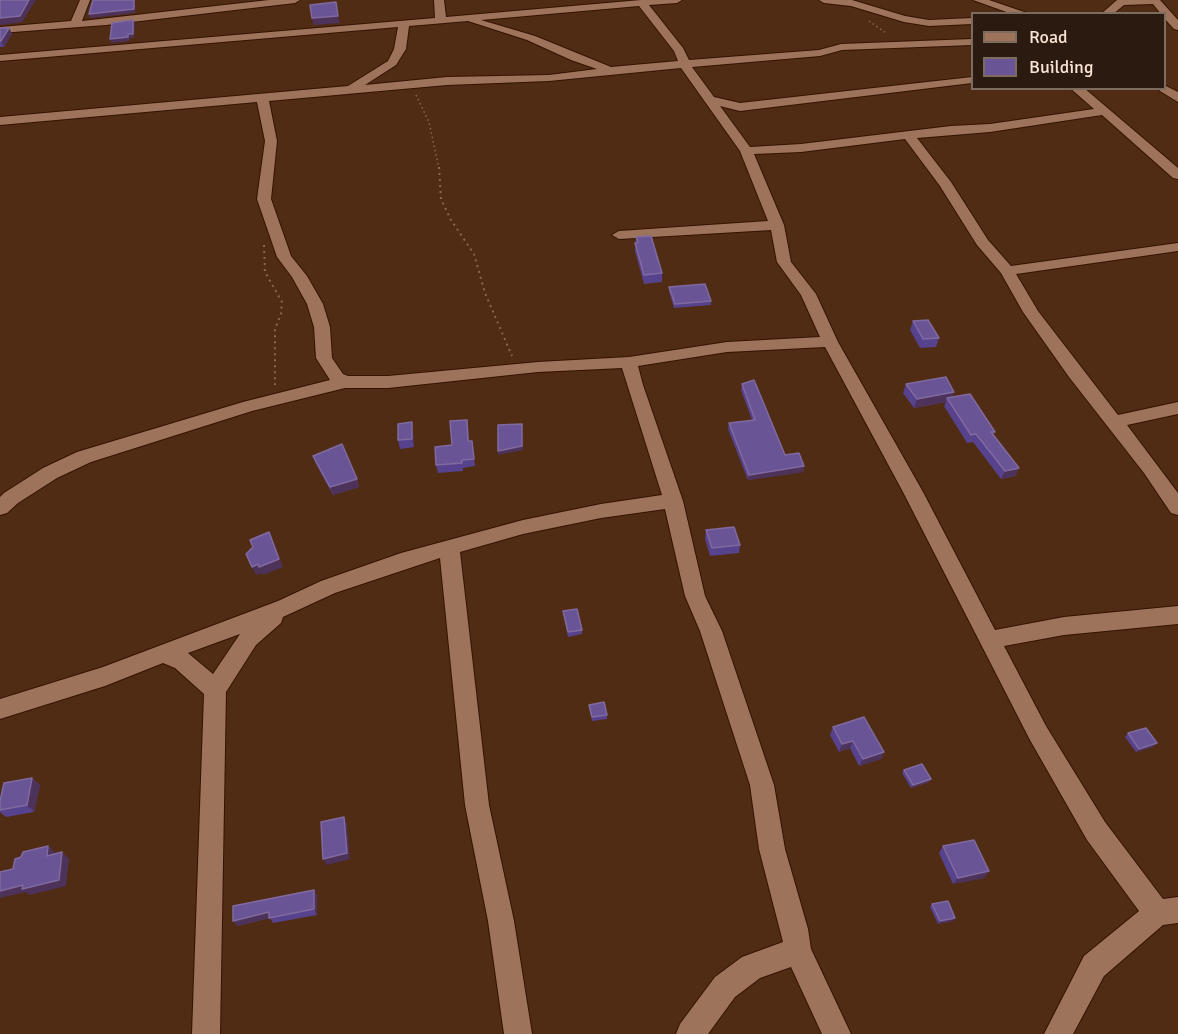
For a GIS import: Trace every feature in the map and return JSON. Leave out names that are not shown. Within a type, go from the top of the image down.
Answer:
[{"type":"street","points":[[75,24],[85,0]]},
{"type":"street","points":[[175,14],[180,0]]},
{"type":"street","points":[[0,30],[175,14],[288,0]]},
{"type":"street","points":[[439,0],[441,21]]},
{"type":"street","points":[[4,58],[441,21],[547,6],[677,0]]},
{"type":"street","points":[[824,0],[852,3],[904,19],[929,23],[971,21]]},
{"type":"street","points":[[978,0],[1017,12]]},
{"type":"street","points":[[1109,12],[1126,1],[1176,3]]},
{"type":"street","points":[[642,3],[679,50],[685,65],[746,151],[777,225],[784,262],[808,294],[830,342],[913,492],[1038,733],[1096,831],[1168,911],[1094,966],[1059,1034]]},
{"type":"street","points":[[1166,13],[1178,28]]},
{"type":"street","points":[[464,18],[531,38],[595,65],[624,69]]},
{"type":"street","points":[[345,90],[369,79],[392,63],[400,49],[404,24]]},
{"type":"street","points":[[56,53],[46,39],[57,25]]},
{"type":"street","points":[[0,121],[345,90],[475,80],[549,78],[624,69],[820,53],[842,47],[971,42]]},
{"type":"street","points":[[4,58],[37,44]]},
{"type":"street","points":[[708,99],[740,107],[971,80]]},
{"type":"street","points":[[1078,90],[1128,130],[1178,176]]},
{"type":"street","points":[[262,97],[271,141],[264,199],[285,256],[315,304],[322,327],[324,358],[337,378],[345,382]]},
{"type":"street","points":[[726,124],[732,112],[740,107]]},
{"type":"street","points":[[746,151],[801,148],[990,128],[1103,111]]},
{"type":"street","points":[[909,136],[946,184],[982,242],[1007,271],[1037,321],[1178,508]]},
{"type":"street","points":[[619,235],[777,225]]},
{"type":"street","points":[[1007,271],[1178,248]]},
{"type":"street","points":[[4,503],[50,473],[84,457],[274,399],[345,382],[388,382],[517,369],[629,362],[726,347],[830,342]]},
{"type":"street","points":[[629,362],[634,385],[673,501],[695,596],[711,631],[740,712],[762,785],[772,849],[795,929],[798,951],[837,1034]]},
{"type":"street","points":[[308,390],[322,378],[329,368]]},
{"type":"street","points":[[1115,422],[1178,408]]},
{"type":"street","points":[[0,709],[105,676],[285,607],[328,587],[401,561],[493,534],[561,519],[673,501]]},
{"type":"street","points":[[449,548],[477,805],[501,921],[518,1034]]},
{"type":"street","points":[[206,1034],[215,690],[248,639],[285,607]]},
{"type":"street","points":[[989,640],[1064,626],[1178,615]]},
{"type":"street","points":[[163,654],[183,662],[215,690]]},
{"type":"street","points":[[690,1034],[725,987],[752,967],[798,951]]},
{"type":"path","points":[[414,85],[418,103],[429,122],[438,159],[441,199],[451,220],[474,254],[485,293],[517,369]]},
{"type":"path","points":[[274,227],[262,250],[265,272],[282,302],[281,314],[275,329],[274,399]]},
{"type":"building","points":[[0,0],[29,0],[20,16],[0,18]]},
{"type":"building","points":[[93,0],[134,0],[134,9],[89,14]]},
{"type":"building","points":[[336,2],[338,16],[312,18],[310,5]]},
{"type":"building","points":[[133,20],[133,34],[128,34],[128,37],[110,39],[112,23]]},
{"type":"building","points":[[0,28],[9,28],[1,41],[0,41]]},
{"type":"building","points":[[651,236],[662,273],[644,275],[635,243],[638,242],[636,237]]},
{"type":"building","points":[[705,284],[711,301],[675,304],[669,287]]},
{"type":"building","points":[[928,320],[939,338],[923,339],[913,321]]},
{"type":"building","points":[[946,377],[954,392],[917,399],[906,384]]},
{"type":"building","points":[[754,380],[785,455],[799,453],[804,466],[749,475],[729,423],[755,420],[742,384]]},
{"type":"building","points":[[970,394],[995,432],[991,432],[1019,468],[1005,471],[976,434],[971,435],[947,398]]},
{"type":"building","points":[[467,420],[468,441],[472,441],[474,459],[462,460],[462,463],[436,465],[435,447],[452,445],[450,421]]},
{"type":"building","points":[[412,422],[412,439],[398,440],[398,424]]},
{"type":"building","points":[[522,424],[522,446],[498,451],[498,425]]},
{"type":"building","points":[[342,444],[357,479],[330,487],[313,456]]},
{"type":"building","points":[[734,527],[740,545],[712,548],[706,530]]},
{"type":"building","points":[[269,532],[279,559],[259,567],[258,564],[252,567],[246,554],[253,547],[250,540]]},
{"type":"building","points":[[577,609],[582,630],[568,632],[563,611]]},
{"type":"building","points":[[604,702],[607,715],[592,717],[589,705]]},
{"type":"building","points":[[864,717],[884,752],[863,759],[853,741],[842,744],[833,727]]},
{"type":"building","points":[[1146,728],[1157,743],[1139,749],[1128,733]]},
{"type":"building","points":[[922,764],[931,779],[913,785],[904,770]]},
{"type":"building","points":[[32,778],[27,805],[0,810],[4,783]]},
{"type":"building","points":[[344,817],[347,853],[323,859],[321,822]]},
{"type":"building","points":[[974,840],[989,871],[958,878],[943,846]]},
{"type":"building","points":[[48,846],[47,856],[62,852],[59,880],[22,889],[23,885],[0,891],[0,872],[13,869],[15,859],[21,857],[23,852]]},
{"type":"building","points":[[314,890],[314,909],[269,918],[269,912],[233,921],[233,906]]},
{"type":"building","points":[[948,901],[955,918],[940,921],[932,904]]}]
